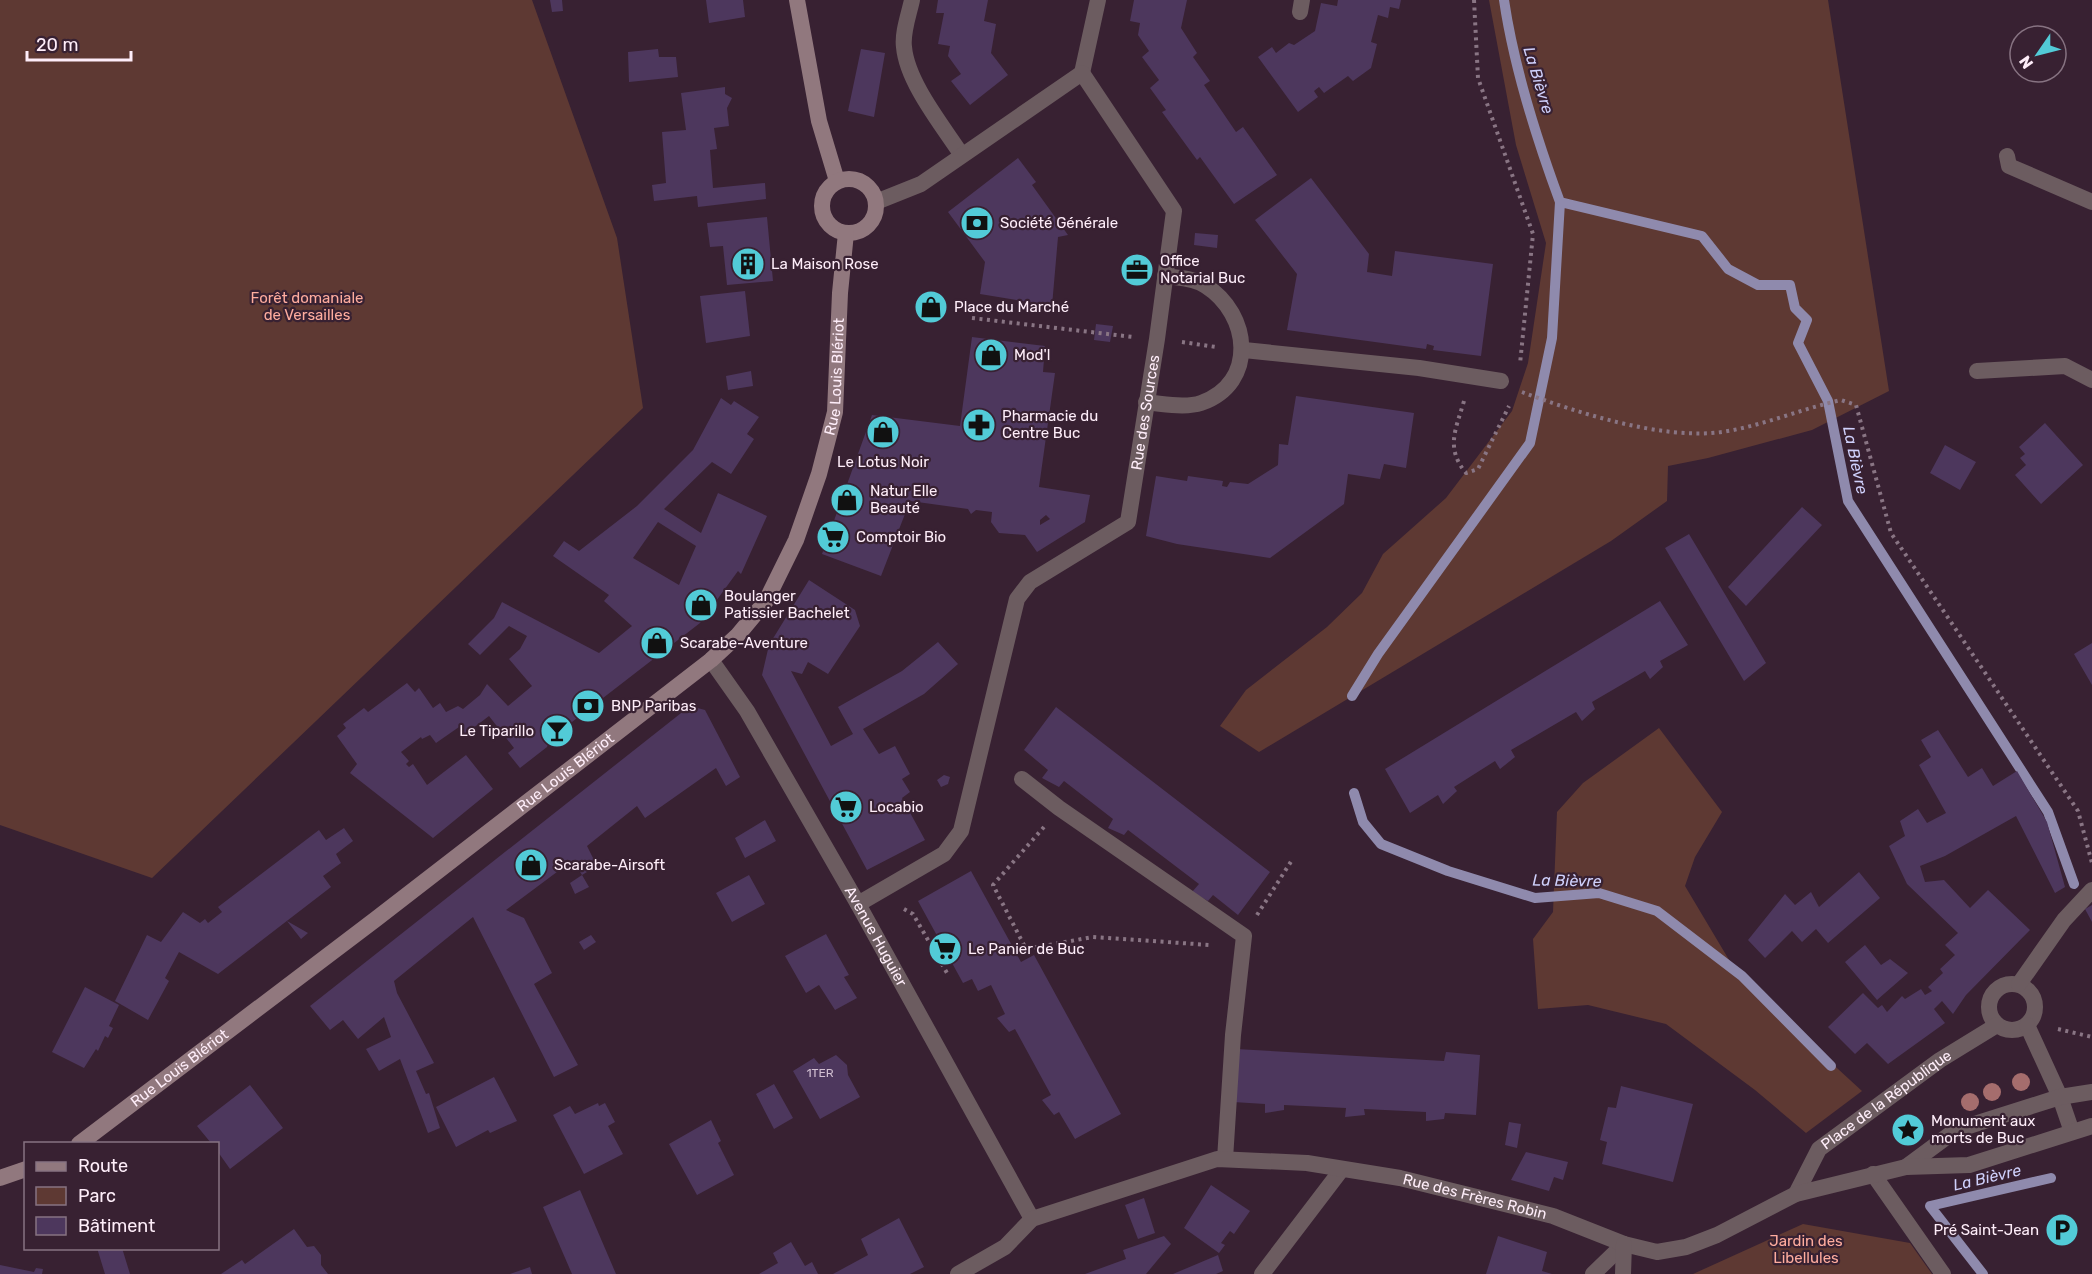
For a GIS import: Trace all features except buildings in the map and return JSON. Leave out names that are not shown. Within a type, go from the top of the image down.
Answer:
[{"type":"main road","points":[[797,0],[819,121],[837,181]]},
{"type":"main road","points":[[859,180],[873,193],[876,202],[872,221],[856,232],[846,233],[836,230],[823,214],[824,194],[837,181],[859,180]]},
{"type":"main road","name":"Rue Louis Blériot","points":[[80,1142],[367,926],[711,660],[737,636],[766,601],[796,540],[819,474],[835,412],[840,293],[846,233]]},
{"type":"main road","points":[[0,1178],[24,1170]]},
{"type":"street","points":[[912,0],[903,45],[910,70],[928,104],[962,154]]},
{"type":"street","points":[[876,202],[921,184],[1082,72],[1098,0]]},
{"type":"street","name":"Rue des Sources","points":[[858,904],[944,854],[960,831],[1017,599],[1030,582],[1128,522],[1157,339],[1173,211],[1082,72]]},
{"type":"street","points":[[2007,156],[2009,165],[2092,202]]},
{"type":"street","points":[[1146,402],[1199,404],[1219,395],[1234,377],[1244,350],[1238,326],[1223,302],[1205,285],[1184,278],[1165,276]]},
{"type":"street","points":[[1244,350],[1419,368],[1501,381]]},
{"type":"street","points":[[1977,371],[2065,366],[2092,380]]},
{"type":"street","name":"Avenue Huguier","points":[[711,660],[747,711],[858,904],[1032,1219]]},
{"type":"street","points":[[1022,779],[1244,944],[1233,1035],[1226,1159]]},
{"type":"street","points":[[2019,984],[2064,920],[2092,890]]},
{"type":"street","points":[[2019,984],[2032,995],[2035,1011],[2030,1022],[2011,1030],[1997,1024],[1990,1015],[1990,998],[1999,987],[2019,984]]},
{"type":"street","points":[[2030,1022],[2072,1132]]},
{"type":"street","name":"Place de la République","points":[[1796,1194],[1819,1149],[1940,1060],[1997,1024]]},
{"type":"street","name":"Rue des Frères Robin","points":[[1906,1167],[1956,1130],[2060,1097],[2092,1092]]},
{"type":"street","name":"Rue des Frères Robin","points":[[1032,1219],[1217,1159],[1307,1163],[1400,1178],[1553,1216],[1624,1244],[1657,1252],[1686,1247],[1717,1235],[1796,1194],[1906,1167],[1969,1165],[2092,1126]]},
{"type":"street","points":[[1262,1274],[1342,1169]]},
{"type":"street","points":[[1873,1174],[1943,1274]]},
{"type":"street","points":[[958,1274],[1005,1247],[1032,1219]]},
{"type":"street","points":[[1593,1274],[1624,1244]]},
{"type":"street","points":[[1623,1274],[1624,1244]]},
{"type":"path","points":[[1474,0],[1478,78],[1533,234],[1520,368]]},
{"type":"path","points":[[972,318],[1244,350]]},
{"type":"path","points":[[1470,376],[1453,440],[1455,460],[1466,473],[1478,469],[1512,400]]},
{"type":"path","points":[[1523,392],[1552,403],[1675,433],[1721,432],[1841,400],[1856,405],[1891,533],[2078,811],[2092,863]]},
{"type":"path","points":[[1059,808],[1030,845],[993,885],[1026,949],[1093,937],[1200,944],[1244,944],[1292,860]]},
{"type":"path","points":[[878,893],[913,914],[947,973]]},
{"type":"path","points":[[2030,1022],[2066,1033],[2092,1037]]},
{"type":"green space","name":"Forêt domaniale de Versailles","points":[[0,0],[532,0],[617,238],[643,408],[152,878],[0,825]]},
{"type":"green space","points":[[1489,0],[1828,0],[1889,391],[1812,430],[1708,458],[1668,466],[1667,501],[1611,541],[1259,752],[1220,726],[1246,690],[1327,627],[1362,593],[1383,554],[1446,498],[1512,411],[1528,363],[1546,243],[1516,145]]},
{"type":"green space","points":[[1659,728],[1722,812],[1695,857],[1685,886],[1741,980],[1862,1091],[1806,1133],[1755,1090],[1666,1024],[1588,1005],[1538,1009],[1533,939],[1553,912],[1557,812],[1583,783]]},
{"type":"green space","name":"Jardin des Libellules","points":[[1803,1224],[1910,1243],[1932,1274],[1693,1274]]},
{"type":"waterway","name":"La Bièvre","points":[[1504,0],[1508,26],[1527,102],[1560,202],[1702,236],[1728,269],[1758,285],[1790,285],[1795,308],[1807,320],[1798,343],[1828,401],[1848,501],[2048,812],[2074,884]]},
{"type":"waterway","name":"La Bièvre","points":[[1352,696],[1378,654],[1530,443],[1552,338],[1560,202]]},
{"type":"waterway","name":"La Bièvre","points":[[1354,793],[1363,822],[1381,844],[1448,871],[1535,898],[1599,893],[1657,911],[1742,976],[1831,1066]]},
{"type":"waterway","name":"La Bièvre","points":[[1983,1274],[1930,1206],[2051,1178]]},
{"type":"place","name":"Société Générale","points":[[977,223]]},
{"type":"place","name":"La Maison Rose","points":[[748,264]]},
{"type":"place","name":"Office Notarial Buc","points":[[1137,270]]},
{"type":"place","name":"Place du Marché","points":[[931,307]]},
{"type":"place","name":"Mod'l","points":[[991,355]]},
{"type":"place","name":"Pharmacie du Centre Buc","points":[[979,425]]},
{"type":"place","name":"Le Lotus Noir","points":[[883,432]]},
{"type":"place","name":"Natur Elle Beauté","points":[[847,500]]},
{"type":"place","name":"Comptoir Bio","points":[[833,537]]},
{"type":"place","name":"Boulanger Patissier Bachelet","points":[[701,605]]},
{"type":"place","name":"Scarabe-Aventure","points":[[657,643]]},
{"type":"place","name":"BNP Paribas","points":[[588,706]]},
{"type":"place","name":"Le Tiparillo","points":[[557,731]]},
{"type":"place","name":"Locabio","points":[[846,807]]},
{"type":"place","name":"Scarabe-Airsoft","points":[[531,865]]},
{"type":"place","name":"Le Panier de Buc","points":[[945,949]]},
{"type":"place","name":"Monument aux morts de Buc","points":[[1908,1130]]},
{"type":"place","name":"Pré Saint-Jean","points":[[2062,1230]]}]
